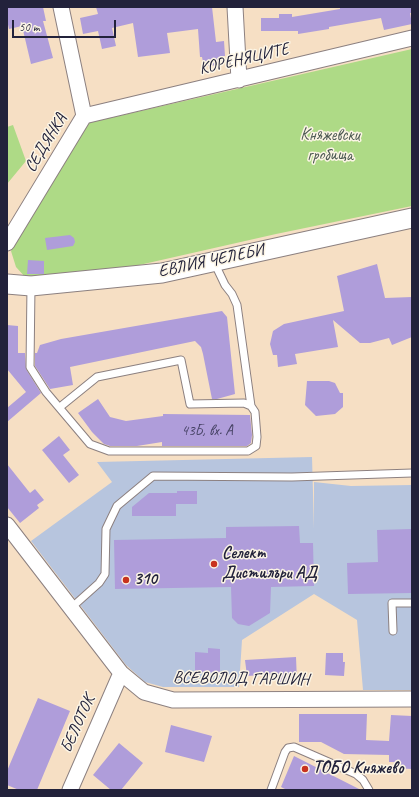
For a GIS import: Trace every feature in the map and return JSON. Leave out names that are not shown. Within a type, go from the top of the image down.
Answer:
[{"type":"street","name":"СЕДЯНКА","points":[[7,243],[84,116],[61,7]]},
{"type":"street","points":[[235,7],[240,80]]},
{"type":"street","name":"КОРЕНЯЦИТЕ","points":[[84,116],[412,38]]},
{"type":"street","name":"ЕВЛИЯ ЧЕЛЕБИ","points":[[7,284],[31,286],[162,273],[412,218]]},
{"type":"street","name":"ВСЕВОЛОД ГАРШИН","points":[[7,525],[121,673],[144,692],[173,700],[412,698]]},
{"type":"street","name":"БЕЛОТОК","points":[[70,790],[121,673]]},
{"type":"lane","points":[[31,286],[30,367],[46,392],[90,444],[109,451],[248,451],[256,446],[257,437],[255,412],[251,406],[237,305],[232,294],[225,285],[214,261]]},
{"type":"lane","points":[[60,408],[97,377],[181,360],[190,404],[244,403],[251,406]]},
{"type":"lane","points":[[71,608],[100,584],[105,574],[106,529],[117,506],[153,476],[292,477],[412,473]]},
{"type":"lane","points":[[393,631],[392,603],[412,603]]},
{"type":"lane","points":[[271,790],[285,752],[288,748],[294,747],[356,774],[363,780],[369,790]]},
{"type":"shaded area","points":[[312,457],[314,529],[314,482],[351,486],[412,485],[412,690],[363,690],[357,620],[314,594],[242,640],[239,687],[163,687],[145,682],[126,665],[31,541],[112,482],[97,462]]},
{"type":"green space","name":"Княжевски гробища","points":[[412,49],[412,206],[276,234],[126,268],[26,278],[16,267],[11,251],[88,123]]},
{"type":"green space","points":[[13,125],[26,161],[7,184],[7,127]]},
{"type":"building","points":[[7,7],[43,7],[46,21],[43,21],[53,58],[31,64],[22,26],[9,29]]},
{"type":"building","points":[[96,7],[212,7],[216,42],[224,41],[225,56],[223,56],[223,61],[219,61],[220,65],[208,66],[208,62],[203,62],[202,57],[200,57],[198,29],[167,33],[170,53],[138,57],[133,23],[112,28],[116,46],[102,49],[98,31],[83,34],[80,18],[98,14]]},
{"type":"building","points":[[340,7],[411,7],[410,13],[412,24],[384,30],[381,18],[298,34],[298,31],[261,31],[261,18],[279,18],[279,14],[292,14],[292,17],[340,9]]},
{"type":"building","points":[[70,235],[74,238],[75,242],[73,246],[47,250],[45,238]]},
{"type":"building","points":[[28,260],[44,261],[44,274],[27,274]]},
{"type":"building","points":[[377,264],[385,298],[412,297],[412,337],[392,345],[389,338],[370,343],[360,343],[333,320],[338,347],[295,354],[297,364],[278,367],[277,355],[273,355],[270,344],[273,331],[284,324],[344,311],[337,276]]},
{"type":"building","points":[[222,311],[227,317],[235,394],[212,399],[201,347],[195,341],[70,367],[73,385],[50,389],[35,366],[35,353],[37,353],[40,345],[61,339]]},
{"type":"building","points":[[7,325],[18,326],[18,353],[25,353],[26,369],[41,393],[7,422],[7,408],[26,392],[7,369]]},
{"type":"building","points":[[307,381],[329,381],[335,383],[340,393],[343,393],[343,407],[335,414],[316,416],[305,405]]},
{"type":"building","points":[[98,399],[110,417],[126,421],[163,416],[163,414],[250,415],[252,435],[251,443],[247,446],[162,446],[162,442],[137,446],[110,446],[104,444],[92,432],[78,413]]},
{"type":"building","points":[[59,436],[70,450],[63,455],[79,475],[69,483],[42,450]]},
{"type":"building","points":[[7,464],[30,493],[35,489],[44,500],[37,505],[39,508],[20,523],[7,507]]},
{"type":"building","points":[[177,491],[197,491],[197,504],[176,504],[176,516],[132,516],[132,507],[149,493],[177,493]]},
{"type":"building","name":"Селект Дистилъри АД","points":[[299,526],[300,543],[313,543],[314,586],[271,587],[270,613],[249,626],[238,624],[232,618],[231,587],[115,589],[114,540],[226,538],[226,527]]},
{"type":"building","points":[[412,529],[412,593],[348,594],[347,563],[378,562],[377,530]]},
{"type":"building","points":[[208,648],[220,649],[220,673],[195,672],[195,652],[208,653]]},
{"type":"building","points":[[326,653],[343,653],[343,662],[345,662],[344,676],[325,675]]},
{"type":"building","points":[[296,657],[297,682],[277,684],[276,674],[247,676],[245,660]]},
{"type":"building","points":[[38,698],[70,711],[37,790],[19,790],[7,785],[7,771]]},
{"type":"building","points":[[299,714],[367,714],[366,740],[389,741],[391,715],[412,716],[412,769],[393,768],[394,762],[389,762],[389,755],[344,754],[321,742],[299,742]]},
{"type":"building","points":[[171,725],[212,736],[204,762],[165,752]]},
{"type":"building","points":[[119,743],[143,763],[121,790],[111,790],[93,775]]},
{"type":"building","name":"ТОБО Княжево","points":[[294,756],[361,790],[287,790],[281,787]]},
{"type":"place","name":"Селект Дистилъри АД","points":[[214,564]]},
{"type":"place","name":"310","points":[[126,580]]},
{"type":"place","name":"ТОБО Княжево","points":[[305,769]]}]
